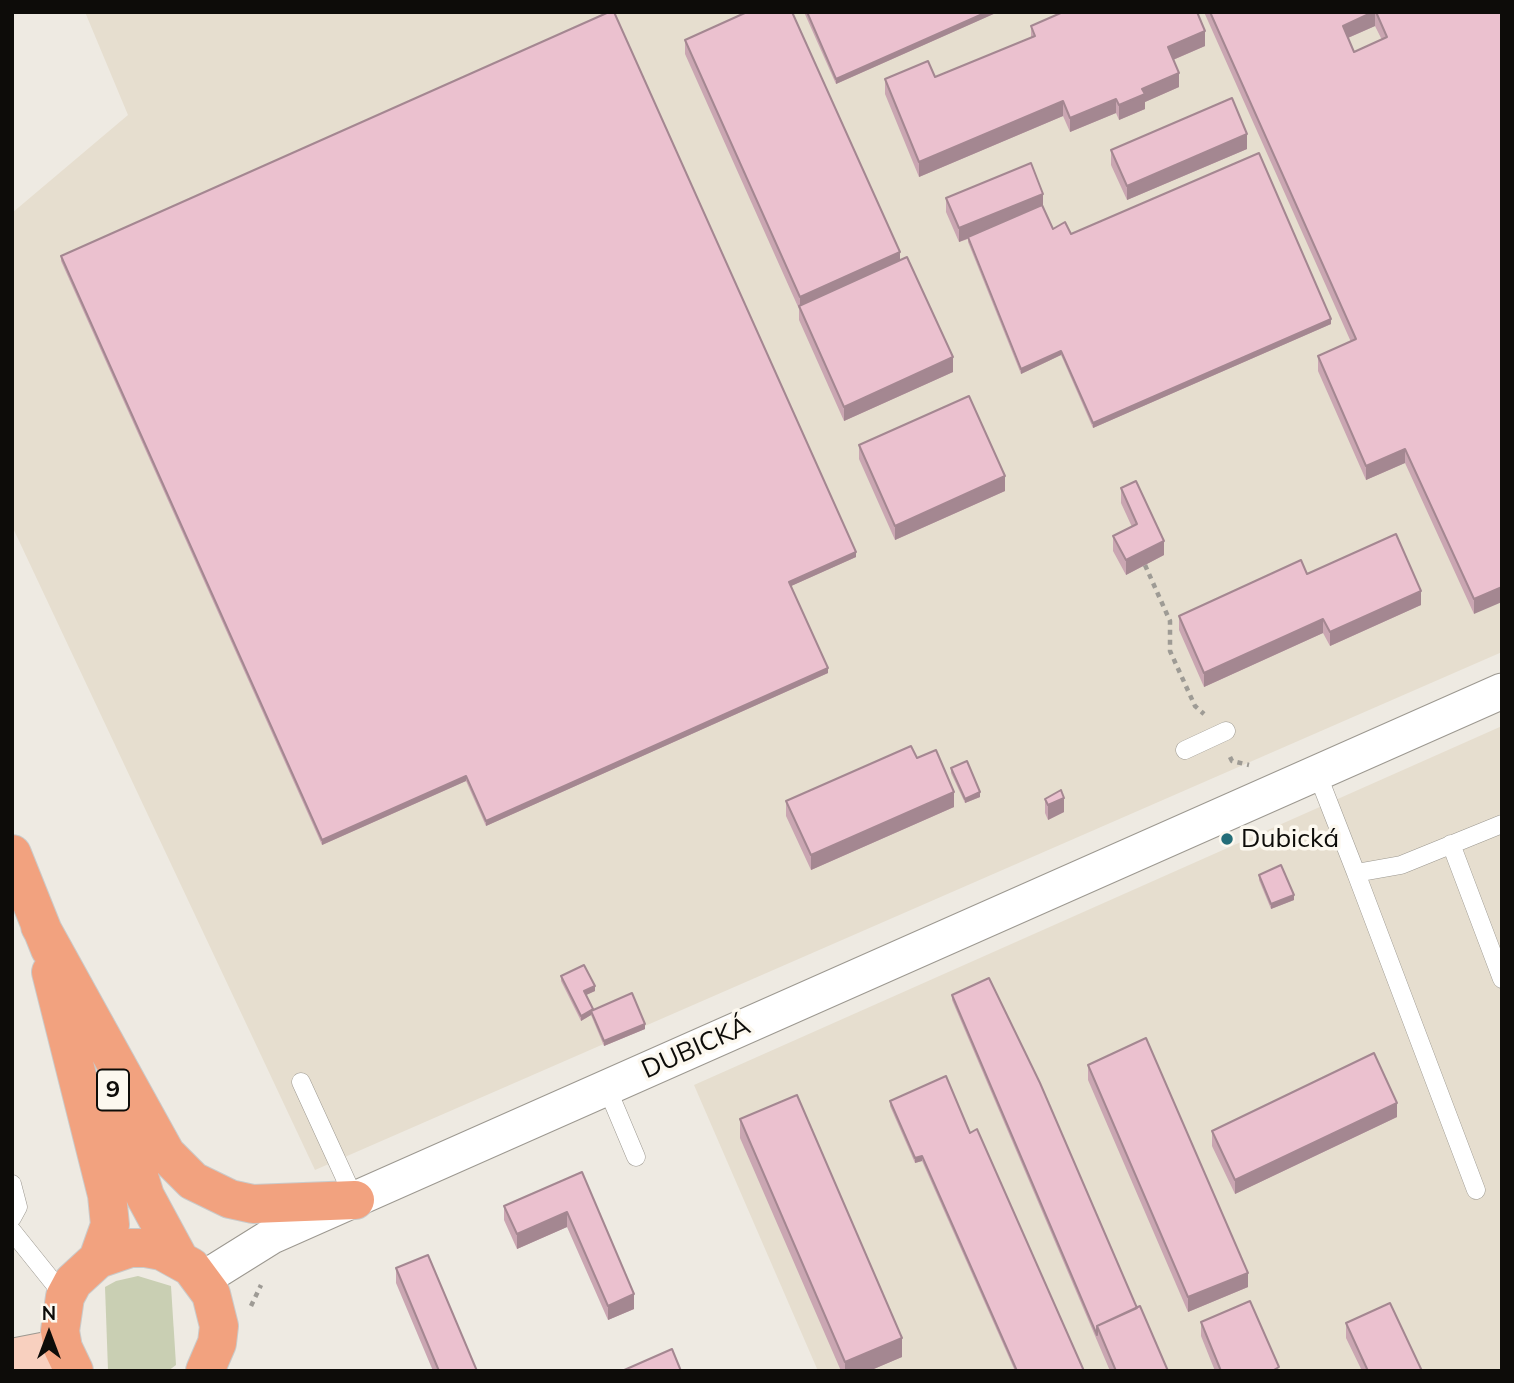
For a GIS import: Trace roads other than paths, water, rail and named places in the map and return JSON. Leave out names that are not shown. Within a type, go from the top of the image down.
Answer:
[{"type":"main road","name":"9","points":[[12,854],[40,926],[110,1080],[145,1196],[162,1232],[217,1309],[217,1343],[205,1371]]},
{"type":"main road","name":"9","points":[[40,926],[107,1195],[110,1225],[99,1259]]},
{"type":"main road","points":[[40,926],[166,1154],[193,1181],[230,1199],[253,1204],[355,1200]]},
{"type":"main road","name":"9","points":[[68,1359],[60,1331],[65,1297],[85,1269],[99,1259],[130,1248],[146,1248],[190,1268]]},
{"type":"street","name":"DUBICKÁ","points":[[190,1268],[355,1200],[1502,691]]},
{"type":"street","points":[[12,1358],[68,1359]]},
{"type":"lane","points":[[1185,750],[1223,733]]},
{"type":"lane","points":[[1317,773],[1476,1190]]},
{"type":"lane","points":[[1356,873],[1401,865],[1502,824]]},
{"type":"lane","points":[[1451,845],[1502,979]]},
{"type":"lane","points":[[302,1082],[355,1200]]},
{"type":"lane","points":[[607,1088],[636,1157]]},
{"type":"lane","points":[[12,1184],[18,1207],[12,1218]]},
{"type":"lane","points":[[12,1231],[65,1297]]},
{"type":"place","name":"Dubická","points":[[1227,839]]}]
